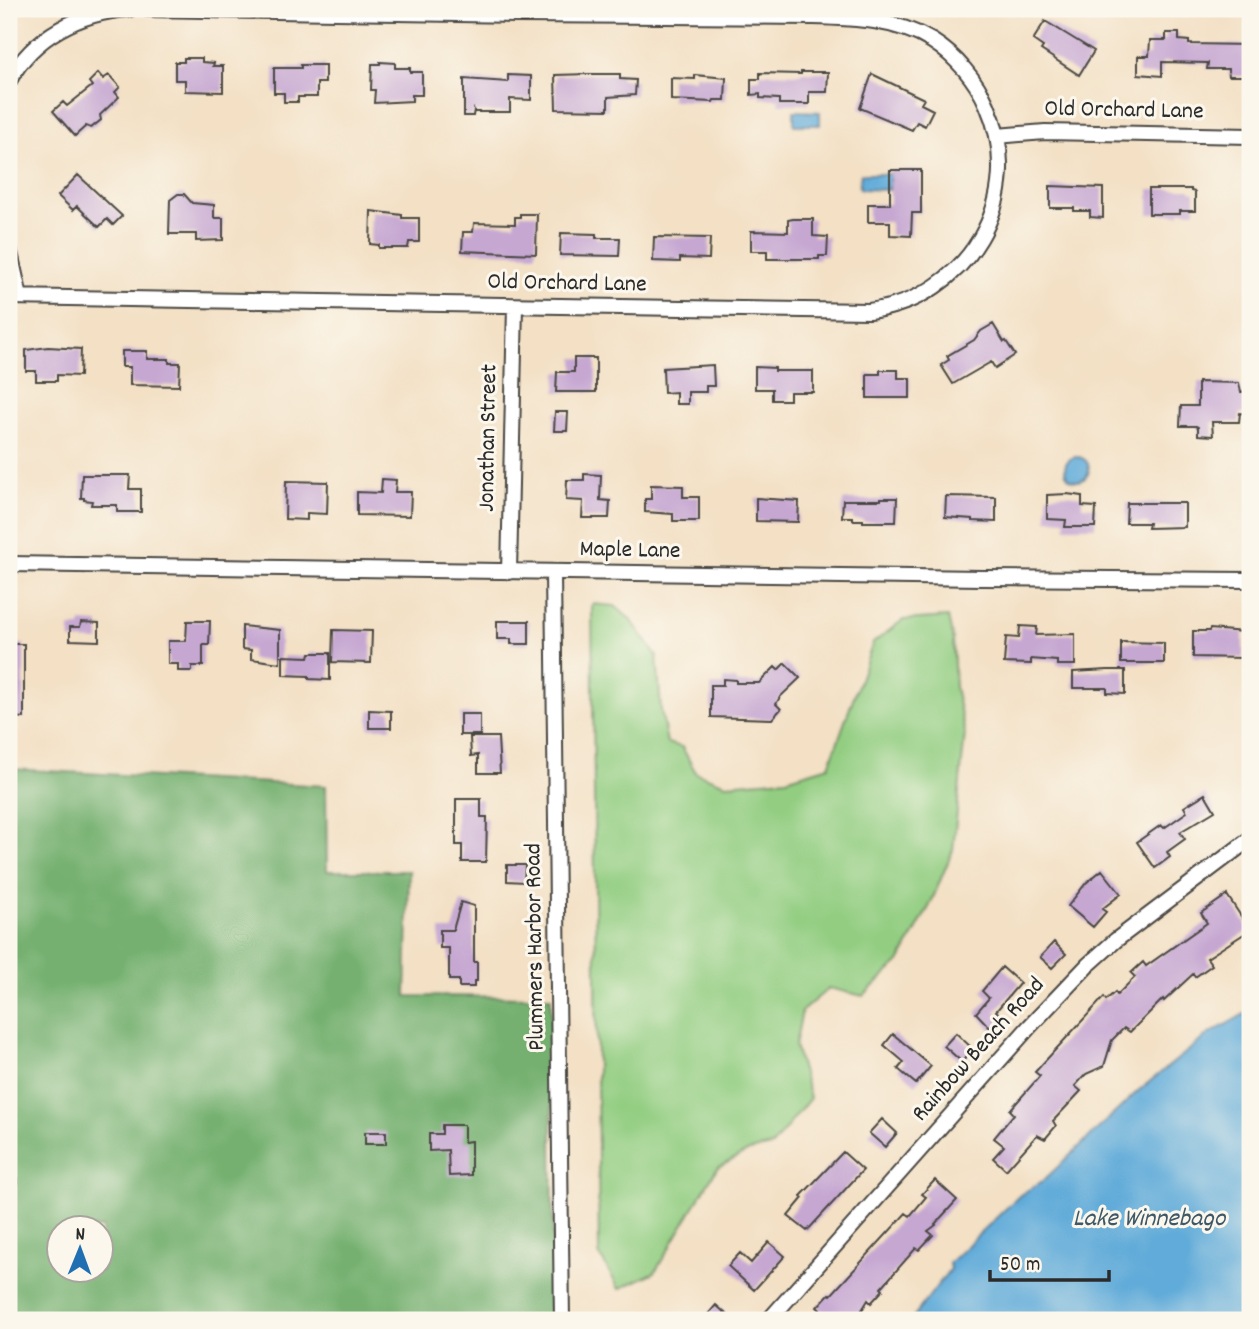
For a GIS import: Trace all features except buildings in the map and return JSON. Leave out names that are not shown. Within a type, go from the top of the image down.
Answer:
[{"type":"street","points":[[9,81],[27,54],[59,29],[101,12],[130,9]]},
{"type":"street","name":"Old Orchard Lane","points":[[9,248],[14,297],[843,312],[885,309],[932,289],[951,275],[971,252],[988,225],[1000,178],[997,136],[982,95],[965,70],[932,41],[889,24],[851,18],[813,17],[148,9]]},
{"type":"street","name":"Old Orchard Lane","points":[[997,136],[1045,132],[1250,136]]},
{"type":"street","name":"Jonathan Street","points":[[509,572],[514,306]]},
{"type":"street","name":"Maple Lane","points":[[9,564],[1250,580]]},
{"type":"street","name":"Plummers Harbor Road","points":[[553,573],[562,1320]]},
{"type":"street","name":"Rainbow Beach Road","points":[[769,1320],[1030,1026],[1088,965],[1116,940],[1250,839]]},
{"type":"green space","points":[[592,604],[615,606],[631,620],[657,656],[661,710],[667,743],[682,747],[696,773],[726,784],[786,779],[829,766],[873,643],[903,620],[948,617],[953,640],[955,687],[965,733],[953,850],[930,905],[899,962],[863,996],[829,988],[802,1011],[795,1046],[810,1098],[772,1146],[749,1151],[717,1168],[655,1272],[619,1289],[599,1254]]},
{"type":"green space","points":[[10,769],[326,786],[327,871],[409,871],[406,996],[551,997],[551,1320],[10,1320]]},
{"type":"water","points":[[794,111],[820,112],[820,125],[794,125]]},
{"type":"water","points":[[861,174],[890,174],[889,190],[860,189]]},
{"type":"water","points":[[1077,457],[1088,464],[1089,469],[1082,480],[1077,481],[1066,474],[1065,469],[1072,458]]},
{"type":"water","name":"Lake Winnebago","points":[[1250,1011],[1250,1320],[911,1320],[950,1269],[949,1263],[1020,1195],[1044,1180],[1138,1091],[1209,1034]]}]
